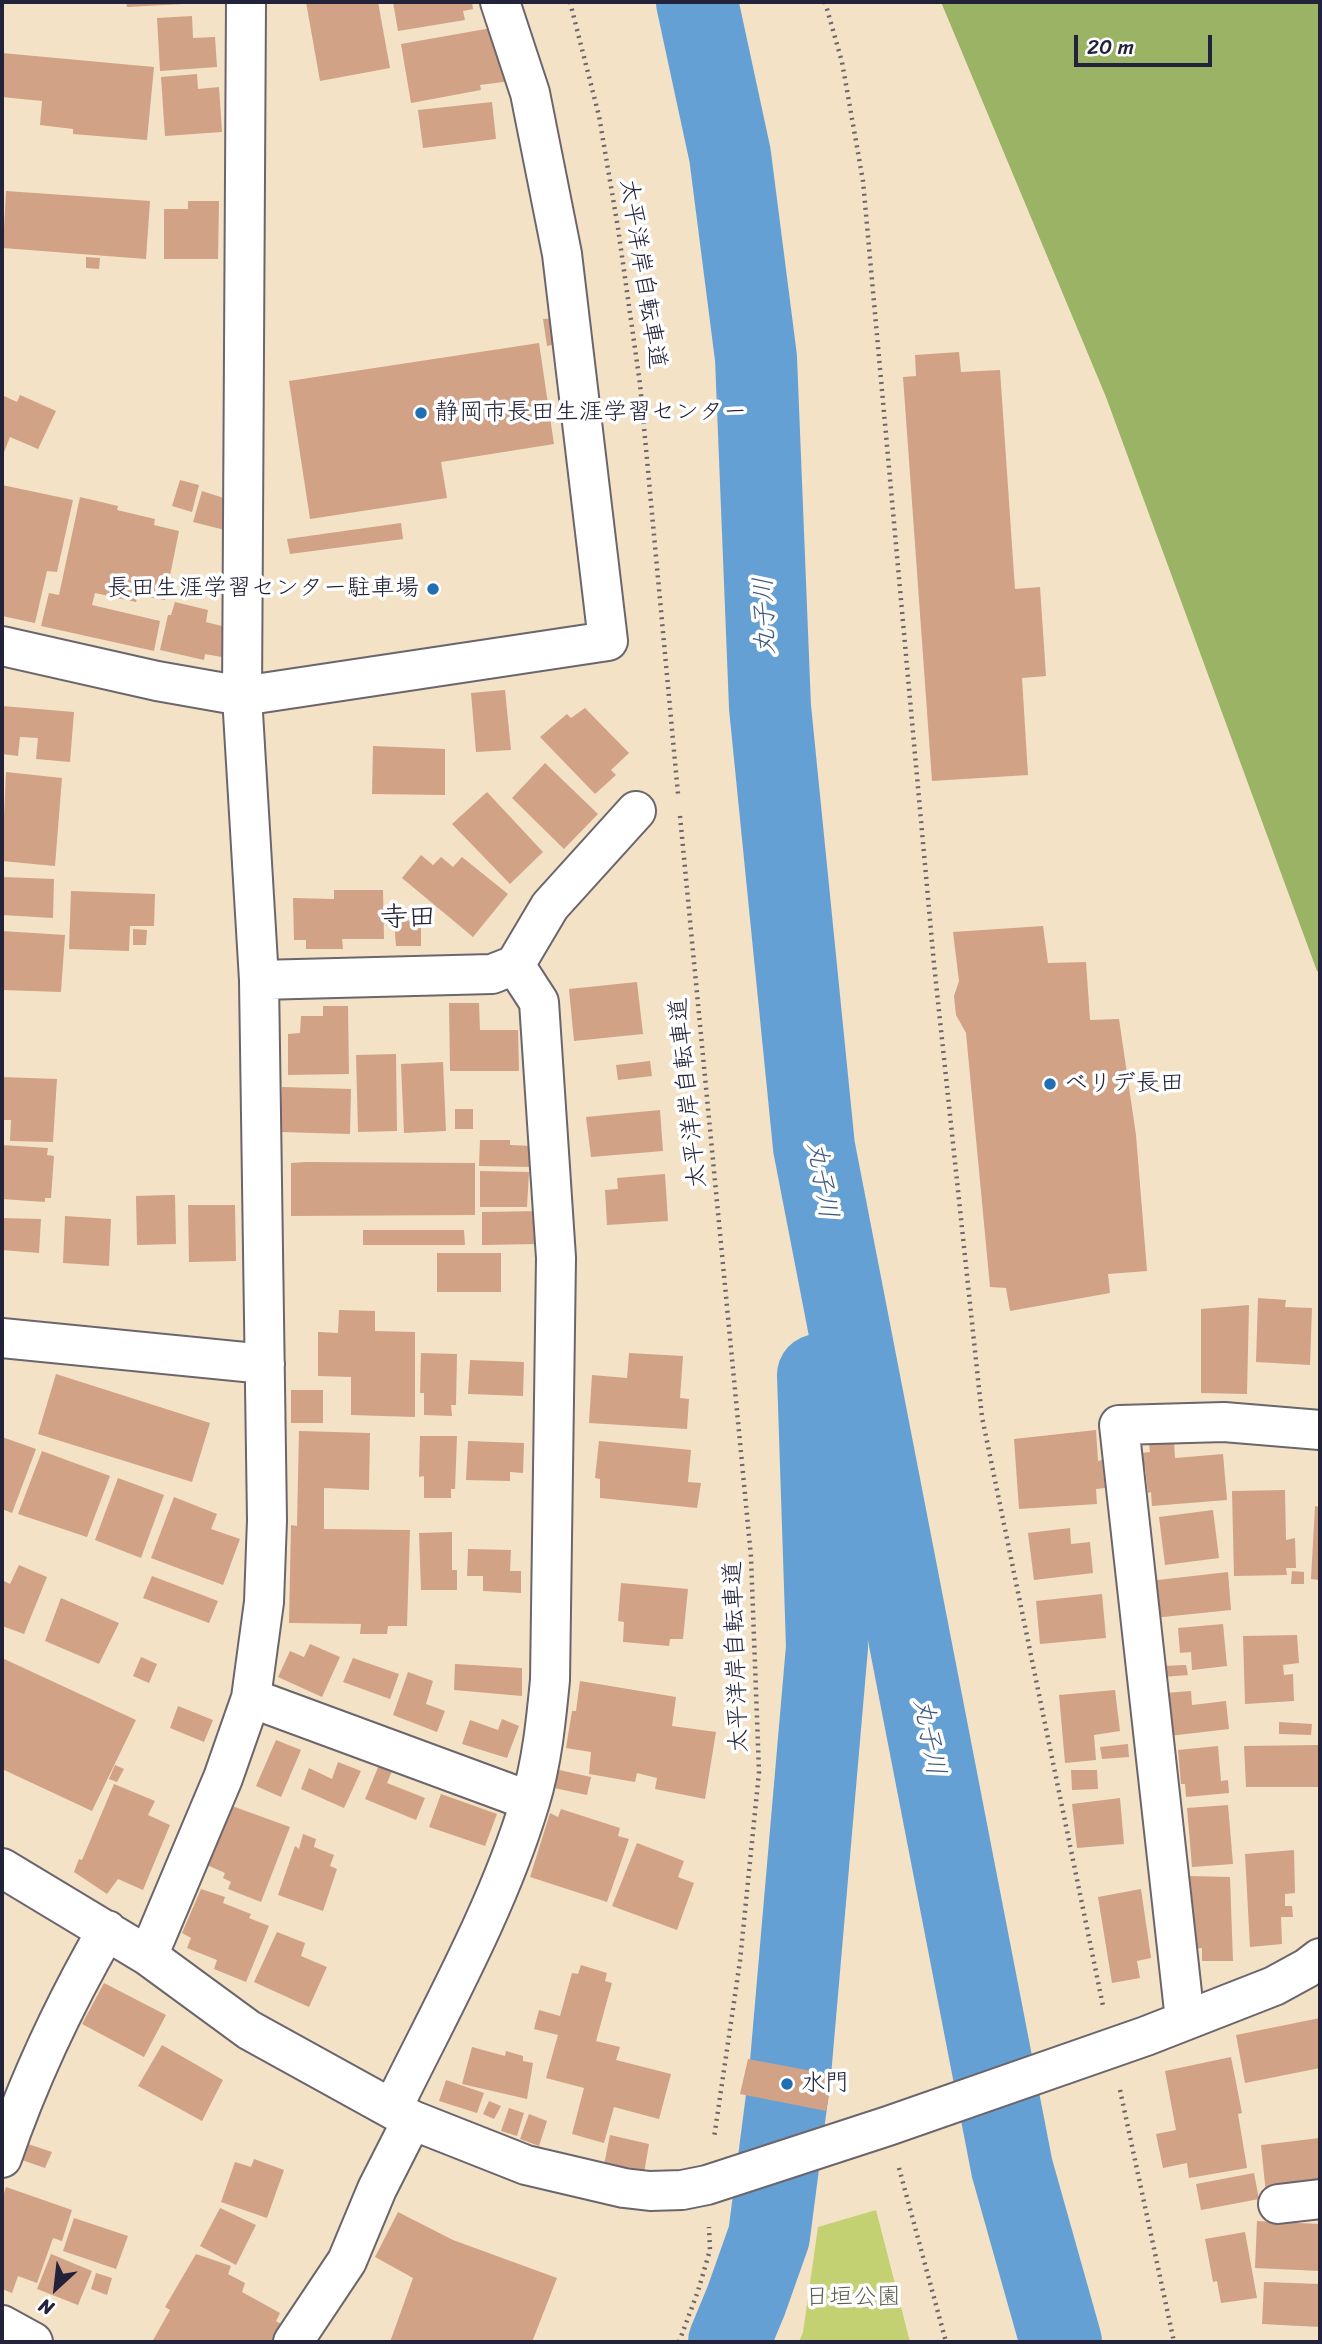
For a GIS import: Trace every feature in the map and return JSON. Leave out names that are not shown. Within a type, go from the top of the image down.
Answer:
[{"type":"street","points":[[148,1956],[223,1778],[251,1698],[264,1602],[267,1520],[259,981],[242,696],[246,2]]},
{"type":"street","points":[[2,646],[157,681],[242,696],[608,641],[562,254],[530,93],[500,2]]},
{"type":"street","points":[[259,981],[492,974],[515,965],[550,906],[636,811]]},
{"type":"street","points":[[293,2342],[347,2261],[377,2189],[402,2114],[499,1889],[530,1801],[545,1735],[550,1680],[555,1258],[539,1002],[515,965]]},
{"type":"street","points":[[2,1338],[265,1364]]},
{"type":"street","points":[[1185,2020],[1119,1425],[1224,1422],[1320,1430]]},
{"type":"street","points":[[251,1698],[530,1801]]},
{"type":"street","points":[[2,1868],[148,1956],[249,2030],[402,2114],[526,2165],[624,2188],[650,2191],[682,2190],[724,2180],[828,2147],[1274,1986],[1320,1958]]},
{"type":"street","points":[[2,2158],[18,2109],[36,2069],[84,1970],[107,1930]]},
{"type":"street","points":[[1278,2204],[1320,2199]]},
{"type":"street","points":[[2,2325],[33,2342]]},
{"type":"path","name":"太平洋岸自転車道","points":[[570,2],[599,116],[640,384],[751,1557],[759,1772],[740,1961],[724,2180],[710,2250],[679,2342]]},
{"type":"path","points":[[825,2],[842,62],[863,181],[934,964],[982,1417],[1106,2048],[1174,2342]]},
{"type":"path","points":[[897,2123],[946,2342]]},
{"type":"green space","points":[[941,2],[1320,2],[1320,973],[1317,971],[1106,397]]},
{"type":"green space","name":"日垣公園","points":[[876,2210],[910,2342],[799,2342],[803,2332],[818,2227]]},
{"type":"building","points":[[126,2],[182,2],[183,4],[127,7]]},
{"type":"building","points":[[306,2],[378,2],[390,68],[320,81]]},
{"type":"building","points":[[393,2],[472,2],[473,9],[463,11],[465,20],[398,31]]},
{"type":"building","points":[[192,16],[193,38],[215,37],[217,67],[160,71],[157,18]]},
{"type":"building","points":[[497,27],[511,81],[480,85],[481,90],[411,103],[401,44]]},
{"type":"building","points":[[2,53],[154,67],[147,140],[73,134],[73,129],[40,125],[42,101],[2,97]]},
{"type":"building","points":[[197,74],[198,89],[219,87],[222,132],[165,136],[161,77]]},
{"type":"building","points":[[492,102],[496,139],[423,148],[418,110]]},
{"type":"building","points":[[6,191],[150,201],[146,259],[3,248]]},
{"type":"building","points":[[188,201],[219,201],[218,259],[164,259],[164,209],[188,209]]},
{"type":"building","points":[[86,257],[100,258],[99,269],[86,268]]},
{"type":"building","points":[[558,318],[561,343],[547,346],[543,319]]},
{"type":"building","name":"静岡市長田生涯学習センター","points":[[539,343],[554,444],[441,462],[447,498],[310,519],[289,381]]},
{"type":"building","points":[[959,352],[961,372],[1000,370],[1015,589],[1040,587],[1046,676],[1022,678],[1028,775],[932,781],[903,377],[916,376],[915,355]]},
{"type":"building","points":[[2,395],[17,402],[20,395],[56,411],[38,449],[10,437],[2,457]]},
{"type":"building","points":[[180,480],[199,485],[192,512],[172,506]]},
{"type":"building","points":[[2,485],[73,500],[57,572],[47,571],[35,623],[2,616]]},
{"type":"building","points":[[202,491],[233,501],[225,530],[193,522]]},
{"type":"building","points":[[80,497],[118,506],[117,510],[155,519],[154,525],[179,531],[165,600],[138,595],[136,602],[95,593],[92,605],[160,621],[154,651],[41,626],[49,593],[59,595]]},
{"type":"building","points":[[401,523],[403,539],[290,554],[287,539]]},
{"type":"building","points":[[175,602],[208,610],[206,622],[234,629],[227,658],[205,654],[204,660],[160,650],[168,615],[171,615]]},
{"type":"building","points":[[505,690],[511,750],[476,752],[471,693]]},
{"type":"building","points":[[2,706],[74,712],[70,762],[36,759],[38,738],[20,737],[18,756],[2,754]]},
{"type":"building","points":[[585,708],[629,753],[611,770],[616,775],[595,794],[540,737],[567,714],[571,718]]},
{"type":"building","points":[[373,746],[445,749],[445,795],[372,794]]},
{"type":"building","points":[[545,763],[598,814],[564,849],[512,798]]},
{"type":"building","points":[[6,772],[62,778],[55,866],[2,861]]},
{"type":"building","points":[[487,792],[543,852],[510,884],[452,824]]},
{"type":"building","points":[[421,855],[433,865],[441,857],[453,867],[462,857],[508,894],[473,937],[402,878]]},
{"type":"building","points":[[2,877],[54,879],[53,918],[2,915]]},
{"type":"building","points":[[334,890],[383,890],[384,939],[342,939],[343,949],[306,949],[306,940],[294,940],[293,898],[334,899]]},
{"type":"building","points":[[71,891],[155,894],[154,926],[130,926],[129,951],[69,949]]},
{"type":"building","points":[[421,920],[421,946],[396,946],[394,921]]},
{"type":"building","name":"ベリデ長田","points":[[1043,926],[1048,963],[1086,962],[1090,1020],[1119,1019],[1136,1135],[1147,1271],[1108,1274],[1110,1293],[1010,1311],[1006,1288],[990,1287],[966,1033],[956,1015],[954,996],[959,981],[953,932]]},
{"type":"building","points":[[133,929],[147,930],[146,945],[133,945]]},
{"type":"building","points":[[2,931],[65,935],[61,992],[2,990]]},
{"type":"building","points":[[637,982],[643,1034],[574,1041],[569,989]]},
{"type":"building","points":[[449,1003],[479,1003],[480,1030],[518,1030],[519,1071],[450,1071]]},
{"type":"building","points":[[323,1006],[348,1006],[349,1074],[288,1075],[288,1034],[300,1033],[301,1016],[323,1016]]},
{"type":"building","points":[[396,1054],[397,1131],[358,1132],[356,1055]]},
{"type":"building","points":[[650,1061],[652,1076],[618,1080],[616,1065]]},
{"type":"building","points":[[443,1062],[446,1131],[404,1133],[401,1064]]},
{"type":"building","points":[[2,1077],[57,1079],[53,1142],[10,1141],[11,1120],[2,1120]]},
{"type":"building","points":[[282,1087],[351,1089],[350,1134],[280,1132]]},
{"type":"building","points":[[455,1109],[473,1109],[473,1129],[455,1129]]},
{"type":"building","points":[[660,1110],[663,1151],[591,1157],[586,1117]]},
{"type":"building","points":[[480,1140],[510,1140],[510,1145],[533,1146],[531,1167],[479,1166]]},
{"type":"building","points":[[2,1145],[48,1148],[47,1155],[54,1156],[51,1198],[45,1198],[45,1202],[2,1199]]},
{"type":"building","points":[[291,1163],[475,1163],[475,1215],[291,1216]]},
{"type":"building","points":[[480,1171],[529,1172],[527,1207],[480,1207]]},
{"type":"building","points":[[665,1174],[668,1221],[607,1225],[605,1190],[618,1189],[617,1178]]},
{"type":"building","points":[[175,1195],[176,1244],[137,1245],[136,1196]]},
{"type":"building","points":[[188,1205],[235,1205],[236,1261],[189,1262]]},
{"type":"building","points":[[541,1211],[541,1244],[482,1245],[482,1212]]},
{"type":"building","points":[[65,1216],[111,1219],[109,1266],[63,1263]]},
{"type":"building","points":[[2,1218],[41,1219],[39,1253],[2,1250]]},
{"type":"building","points":[[363,1230],[464,1230],[465,1245],[363,1245]]},
{"type":"building","points":[[437,1253],[501,1253],[501,1292],[437,1292]]},
{"type":"building","points":[[1258,1298],[1286,1300],[1285,1307],[1312,1308],[1310,1365],[1256,1362]]},
{"type":"building","points":[[1249,1305],[1247,1394],[1201,1393],[1201,1309]]},
{"type":"building","points":[[339,1310],[375,1311],[375,1331],[415,1332],[415,1417],[351,1415],[351,1377],[318,1376],[318,1332],[338,1333]]},
{"type":"building","points":[[421,1353],[457,1354],[456,1405],[451,1405],[452,1416],[424,1415],[424,1393],[420,1393]]},
{"type":"building","points":[[629,1353],[683,1356],[680,1398],[689,1399],[687,1429],[589,1423],[592,1375],[627,1378]]},
{"type":"building","points":[[470,1360],[524,1362],[523,1396],[468,1394]]},
{"type":"building","points":[[56,1374],[210,1423],[192,1482],[38,1434]]},
{"type":"building","points":[[291,1390],[323,1390],[323,1423],[291,1423]]},
{"type":"building","points":[[1096,1430],[1098,1461],[1102,1460],[1105,1488],[1096,1489],[1097,1504],[1019,1509],[1014,1439]]},
{"type":"building","points":[[299,1431],[370,1433],[369,1490],[324,1488],[324,1529],[410,1530],[407,1626],[388,1626],[387,1634],[360,1634],[361,1624],[289,1623],[291,1525],[297,1526]]},
{"type":"building","points":[[420,1436],[457,1436],[455,1489],[451,1489],[451,1498],[424,1498],[424,1476],[419,1477]]},
{"type":"building","points":[[2,1437],[36,1449],[12,1513],[2,1509]]},
{"type":"building","points":[[468,1441],[524,1443],[523,1473],[510,1472],[510,1481],[466,1480]]},
{"type":"building","points":[[599,1441],[691,1450],[688,1482],[701,1483],[697,1508],[600,1498],[600,1479],[595,1478]]},
{"type":"building","points":[[1174,1441],[1175,1458],[1223,1454],[1227,1500],[1152,1506],[1151,1492],[1148,1493],[1145,1467],[1142,1467],[1140,1453],[1150,1452],[1149,1444]]},
{"type":"building","points":[[42,1451],[110,1476],[87,1537],[18,1514]]},
{"type":"building","points":[[118,1478],[164,1495],[141,1558],[95,1540]]},
{"type":"building","points":[[1285,1490],[1286,1540],[1295,1538],[1296,1568],[1286,1568],[1287,1575],[1234,1576],[1232,1491]]},
{"type":"building","points":[[174,1497],[217,1514],[211,1529],[240,1539],[223,1585],[151,1558]]},
{"type":"building","points":[[1315,1506],[1320,1507],[1320,1580],[1311,1579]]},
{"type":"building","points":[[1213,1510],[1219,1558],[1165,1565],[1159,1517]]},
{"type":"building","points":[[1070,1528],[1071,1544],[1090,1542],[1093,1573],[1034,1580],[1028,1533]]},
{"type":"building","points":[[452,1532],[452,1570],[457,1570],[457,1590],[421,1590],[419,1533]]},
{"type":"building","points":[[468,1549],[511,1550],[510,1571],[521,1571],[521,1593],[483,1591],[483,1576],[467,1576]]},
{"type":"building","points":[[19,1565],[47,1577],[24,1634],[2,1626],[2,1580],[10,1584]]},
{"type":"building","points":[[1292,1571],[1304,1572],[1304,1584],[1291,1584]]},
{"type":"building","points":[[1228,1572],[1231,1610],[1153,1618],[1149,1581]]},
{"type":"building","points":[[152,1576],[218,1601],[209,1623],[143,1598]]},
{"type":"building","points":[[621,1583],[688,1589],[683,1639],[670,1639],[669,1646],[623,1642],[624,1622],[618,1621]]},
{"type":"building","points":[[1102,1594],[1106,1638],[1040,1644],[1036,1601]]},
{"type":"building","points":[[61,1598],[119,1623],[99,1664],[45,1641]]},
{"type":"building","points":[[1223,1624],[1227,1666],[1192,1670],[1191,1652],[1180,1653],[1178,1628]]},
{"type":"building","points":[[1297,1635],[1299,1663],[1283,1665],[1284,1675],[1293,1674],[1294,1701],[1245,1704],[1243,1636]]},
{"type":"building","points":[[310,1644],[340,1657],[322,1697],[278,1677],[290,1651],[304,1657]]},
{"type":"building","points":[[141,1657],[157,1664],[149,1683],[133,1676]]},
{"type":"building","points":[[2,1658],[136,1720],[92,1811],[2,1769]]},
{"type":"building","points":[[353,1658],[399,1674],[390,1699],[343,1682]]},
{"type":"building","points":[[455,1664],[522,1668],[522,1696],[454,1690]]},
{"type":"building","points":[[1186,1665],[1188,1675],[1163,1677],[1162,1666]]},
{"type":"building","points":[[408,1672],[433,1681],[426,1704],[445,1711],[437,1732],[393,1715]]},
{"type":"building","points":[[580,1681],[676,1697],[672,1726],[716,1732],[705,1799],[655,1789],[657,1778],[637,1773],[635,1782],[589,1774],[591,1752],[566,1748],[572,1711],[576,1711]]},
{"type":"building","points":[[1115,1690],[1120,1731],[1094,1735],[1096,1760],[1065,1763],[1059,1695]]},
{"type":"building","points":[[1191,1691],[1192,1705],[1226,1701],[1229,1729],[1169,1736],[1165,1693]]},
{"type":"building","points":[[178,1706],[213,1720],[204,1742],[170,1728]]},
{"type":"building","points":[[502,1719],[519,1726],[507,1758],[462,1744],[470,1720],[498,1730]]},
{"type":"building","points":[[1279,1722],[1312,1724],[1311,1735],[1279,1734]]},
{"type":"building","points":[[276,1740],[301,1750],[281,1797],[256,1786]]},
{"type":"building","points":[[1128,1744],[1129,1757],[1102,1759],[1100,1747]]},
{"type":"building","points":[[1320,1745],[1320,1787],[1246,1787],[1244,1746]]},
{"type":"building","points":[[1218,1746],[1221,1781],[1228,1780],[1229,1793],[1186,1797],[1185,1784],[1181,1784],[1178,1750]]},
{"type":"building","points":[[338,1762],[361,1771],[344,1808],[301,1789],[309,1768],[332,1779]]},
{"type":"building","points":[[115,1765],[124,1769],[117,1782],[109,1779]]},
{"type":"building","points":[[379,1765],[392,1771],[387,1783],[425,1798],[416,1820],[365,1799]]},
{"type":"building","points":[[559,1770],[591,1777],[587,1795],[554,1788]]},
{"type":"building","points":[[1071,1770],[1097,1770],[1098,1789],[1072,1790]]},
{"type":"building","points":[[114,1784],[155,1801],[148,1815],[170,1825],[143,1890],[118,1879],[107,1894],[74,1872],[79,1859],[82,1860]]},
{"type":"building","points":[[441,1794],[497,1814],[485,1846],[429,1827]]},
{"type":"building","points":[[1120,1798],[1124,1844],[1077,1848],[1072,1804]]},
{"type":"building","points":[[1228,1805],[1233,1864],[1192,1867],[1187,1808]]},
{"type":"building","points":[[232,1806],[290,1827],[261,1902],[228,1889],[231,1882],[223,1878],[225,1873],[207,1865]]},
{"type":"building","points":[[561,1809],[620,1828],[618,1836],[629,1839],[607,1902],[530,1877],[550,1813],[558,1817]]},
{"type":"building","points":[[303,1834],[316,1839],[314,1847],[334,1855],[330,1866],[337,1869],[323,1911],[278,1895],[295,1846],[299,1849]]},
{"type":"building","points":[[637,1843],[684,1861],[678,1877],[694,1883],[677,1930],[612,1906]]},
{"type":"building","points":[[1294,1850],[1295,1893],[1285,1894],[1285,1906],[1292,1906],[1293,1917],[1281,1917],[1282,1944],[1250,1947],[1245,1854]]},
{"type":"building","points":[[1189,1876],[1230,1877],[1233,1961],[1202,1961],[1202,1948],[1194,1949],[1195,1936],[1189,1935]]},
{"type":"building","points":[[201,1889],[225,1897],[223,1903],[251,1914],[249,1918],[269,1926],[246,1982],[214,1969],[217,1960],[187,1948],[191,1938],[182,1933]]},
{"type":"building","points":[[1141,1889],[1151,1958],[1137,1961],[1140,1978],[1112,1983],[1098,1897]]},
{"type":"building","points":[[277,1932],[305,1943],[301,1956],[327,1967],[309,2007],[254,1982]]},
{"type":"building","points":[[581,1965],[607,1973],[605,1981],[612,1983],[596,2041],[620,2047],[616,2060],[671,2074],[659,2119],[614,2107],[604,2143],[572,2134],[584,2088],[546,2078],[558,2035],[534,2029],[539,2010],[560,2016],[572,1973],[578,1974]]},
{"type":"building","points":[[104,1983],[166,2015],[144,2057],[82,2024]]},
{"type":"building","points":[[1320,2018],[1320,2068],[1245,2083],[1236,2035]]},
{"type":"building","points":[[162,2045],[223,2080],[202,2121],[138,2086]]},
{"type":"building","points":[[472,2047],[505,2056],[506,2051],[523,2056],[523,2061],[533,2063],[527,2099],[462,2084]]},
{"type":"building","points":[[1231,2057],[1242,2113],[1238,2114],[1247,2168],[1189,2178],[1187,2163],[1163,2168],[1156,2134],[1176,2130],[1165,2071]]},
{"type":"building","name":"水門","points":[[748,2059],[833,2075],[826,2111],[740,2094]]},
{"type":"building","points":[[446,2080],[484,2093],[477,2113],[439,2101]]},
{"type":"building","points":[[489,2101],[501,2106],[494,2119],[483,2114]]},
{"type":"building","points":[[509,2108],[524,2113],[517,2136],[501,2131]]},
{"type":"building","points":[[529,2114],[547,2121],[539,2146],[520,2139]]},
{"type":"building","points":[[610,2135],[649,2144],[644,2173],[604,2165]]},
{"type":"building","points":[[1320,2138],[1320,2187],[1266,2194],[1261,2145]]},
{"type":"building","points":[[22,2142],[52,2152],[45,2168],[16,2158]]},
{"type":"building","points":[[254,2159],[284,2170],[267,2218],[221,2202],[235,2162],[251,2167]]},
{"type":"building","points":[[1254,2173],[1259,2199],[1201,2210],[1196,2184]]},
{"type":"building","points":[[6,2187],[72,2210],[62,2241],[53,2238],[37,2283],[18,2276],[12,2293],[2,2289],[2,2200]]},
{"type":"building","points":[[220,2208],[256,2225],[236,2265],[200,2246]]},
{"type":"building","points":[[398,2212],[453,2240],[557,2278],[532,2342],[390,2342],[413,2278],[375,2257]]},
{"type":"building","points":[[74,2218],[128,2236],[116,2269],[63,2251]]},
{"type":"building","points":[[1257,2221],[1320,2224],[1320,2271],[1255,2268]]},
{"type":"building","points":[[1245,2232],[1257,2298],[1221,2303],[1217,2281],[1213,2282],[1205,2239]]},
{"type":"building","points":[[51,2254],[92,2271],[78,2305],[37,2289]]},
{"type":"building","points":[[196,2254],[231,2266],[228,2274],[245,2283],[242,2292],[280,2313],[276,2321],[291,2330],[284,2342],[152,2342],[170,2310],[165,2307]]},
{"type":"building","points":[[96,2273],[112,2278],[107,2295],[91,2289]]},
{"type":"building","points":[[1264,2282],[1320,2284],[1320,2327],[1262,2324]]},
{"type":"waterway","name":"丸子川","points":[[697,2],[730,155],[756,358],[770,707],[814,1147],[1012,2168],[1061,2342]]},
{"type":"waterway","points":[[729,2342],[769,2236],[790,2074],[827,1647],[818,1375]]},
{"type":"place","name":"静岡市長田生涯学習センター","points":[[421,413]]},
{"type":"place","name":"長田生涯学習センター駐車場","points":[[433,589]]},
{"type":"place","name":"ベリデ長田","points":[[1050,1084]]},
{"type":"place","name":"水門","points":[[787,2084]]},
{"type":"district","name":"寺田","points":[[408,919]]}]
